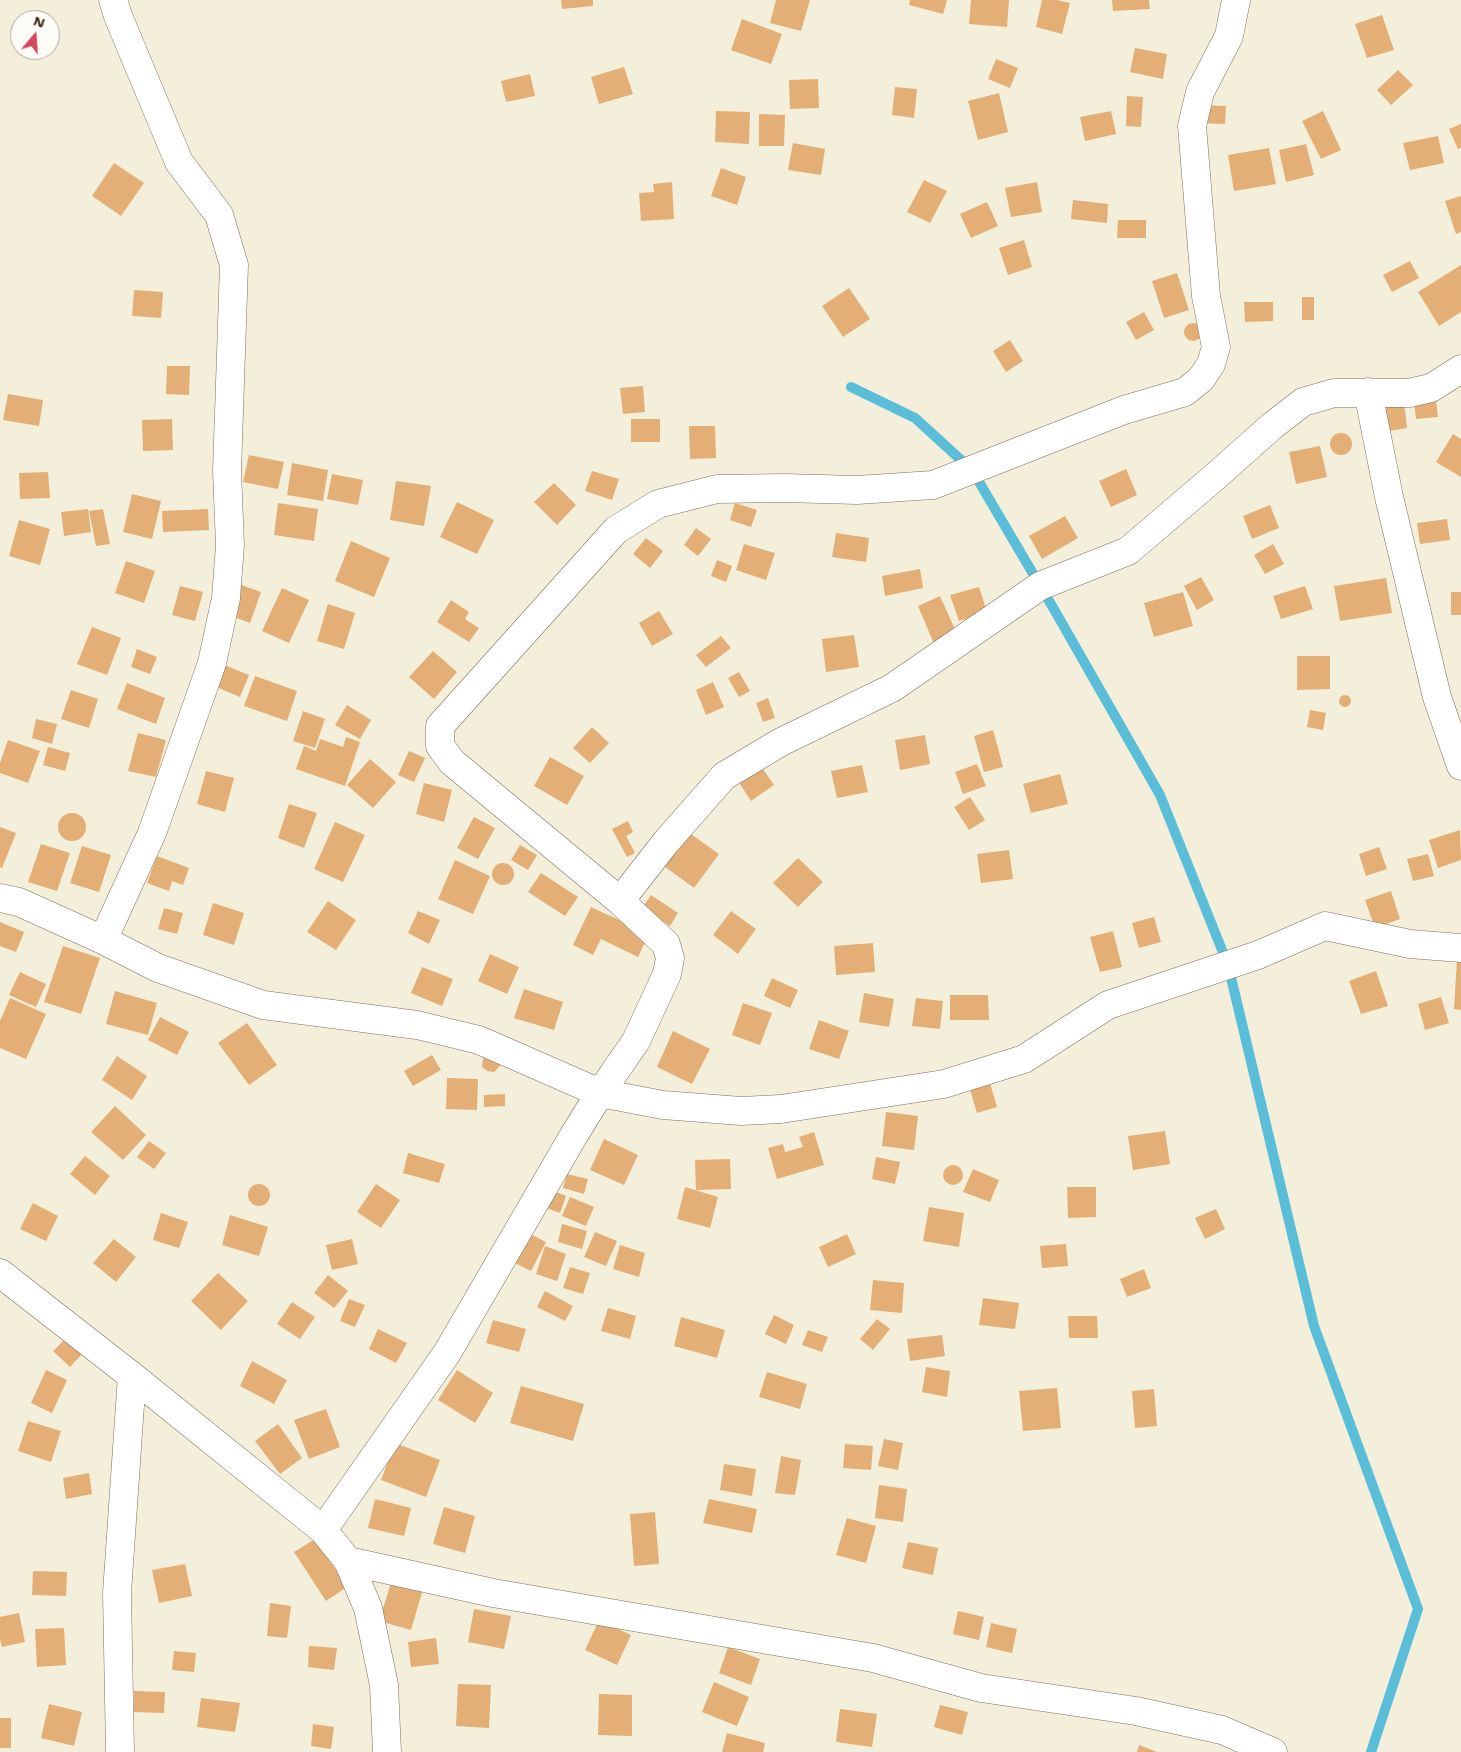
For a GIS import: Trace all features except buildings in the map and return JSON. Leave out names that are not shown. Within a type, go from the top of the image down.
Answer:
[{"type":"street","points":[[104,940],[152,834],[212,663],[226,598],[230,545],[227,471],[234,265],[219,216],[179,162],[113,0]]},
{"type":"street","points":[[323,1530],[447,1352],[600,1093],[636,1041],[667,974],[670,958],[666,944],[620,901],[452,762],[440,746],[440,726],[616,530],[658,504],[717,489],[857,490],[934,485],[1124,410],[1185,392],[1201,379],[1211,364],[1216,347],[1206,296],[1192,126],[1200,92],[1229,36],[1236,0]]},
{"type":"street","points":[[620,901],[666,842],[724,776],[781,742],[892,688],[1040,586],[1128,551],[1272,426],[1304,402],[1334,393],[1409,393],[1431,388],[1461,369]]},
{"type":"street","points":[[1368,392],[1389,497],[1435,687],[1461,766]]},
{"type":"street","points":[[0,898],[19,902],[104,940],[158,968],[263,1004],[417,1025],[479,1040],[600,1093],[663,1105],[741,1111],[781,1109],[944,1084],[1024,1060],[1108,1005],[1258,955],[1325,926],[1410,944],[1461,948]]},
{"type":"street","points":[[0,1273],[132,1376],[323,1530],[348,1560],[368,1608],[384,1685],[387,1752]]},
{"type":"street","points":[[120,1752],[118,1593],[132,1376]]},
{"type":"street","points":[[348,1560],[492,1593],[873,1658],[982,1688],[1136,1712],[1222,1730],[1273,1752]]},
{"type":"waterway","points":[[851,387],[915,418],[972,470],[1160,795],[1228,965],[1314,1326],[1418,1609],[1371,1752]]}]
